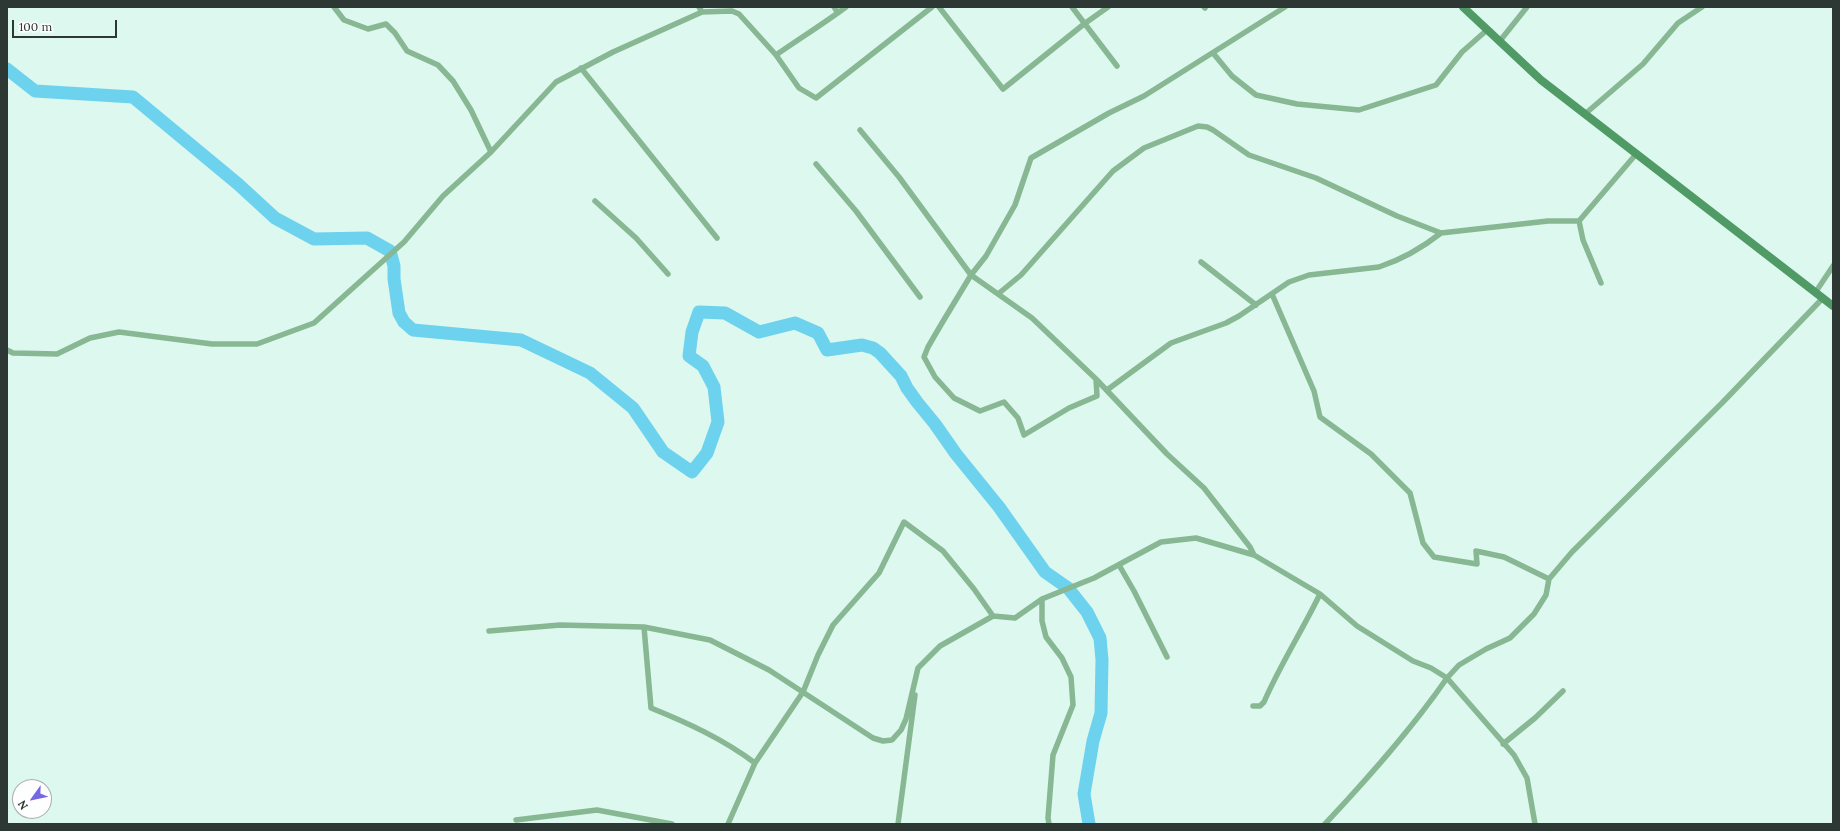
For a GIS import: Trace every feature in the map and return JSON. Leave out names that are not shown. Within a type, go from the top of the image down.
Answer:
[{"type":"main road","points":[[1462,7],[1540,80],[1637,153],[1822,299],[1833,306]]},
{"type":"street","points":[[334,7],[344,20],[368,29],[386,24],[407,51],[438,65],[453,81],[463,97],[491,152]]},
{"type":"street","points":[[834,7],[838,13]]},
{"type":"street","points":[[776,55],[846,7]]},
{"type":"street","points":[[7,350],[12,353],[56,354],[90,338],[119,332],[212,344],[257,344],[314,323],[392,254],[443,196],[491,152],[556,82],[581,68],[700,10],[732,11],[740,14],[776,55],[799,88],[816,98],[932,7]]},
{"type":"street","points":[[939,7],[1003,89],[1084,24],[1108,7]]},
{"type":"street","points":[[1072,7],[1118,66]]},
{"type":"street","points":[[1096,379],[1097,396],[1069,408],[1024,435],[1018,418],[1004,402],[980,411],[954,398],[935,377],[924,357],[928,347],[971,275],[986,256],[1015,205],[1031,158],[1109,113],[1144,96],[1285,7]]},
{"type":"street","points":[[1498,42],[1528,7]]},
{"type":"street","points":[[1585,114],[1643,64],[1678,24],[1702,7]]},
{"type":"street","points":[[1213,53],[1232,76],[1256,95],[1297,104],[1359,110],[1436,85],[1462,52],[1487,30]]},
{"type":"street","points":[[581,68],[717,238]]},
{"type":"street","points":[[998,294],[1021,275],[1112,171],[1144,148],[1198,126],[1207,127],[1213,130],[1249,155],[1316,178],[1397,216],[1441,233],[1548,221],[1579,221],[1637,153]]},
{"type":"street","points":[[860,130],[899,177],[971,275],[1032,318],[1096,379],[1168,454],[1204,488],[1250,547],[1254,555]]},
{"type":"street","points":[[816,164],[856,211],[920,297]]},
{"type":"street","points":[[595,201],[636,238],[668,274]]},
{"type":"street","points":[[1579,221],[1583,240],[1601,283]]},
{"type":"street","points":[[1107,390],[1171,343],[1226,323],[1256,305],[1289,282],[1300,277],[1379,267],[1415,252],[1441,233]]},
{"type":"street","points":[[1201,262],[1256,305]]},
{"type":"street","points":[[1815,293],[1833,266]]},
{"type":"street","points":[[1272,294],[1314,391],[1320,418],[1371,454],[1410,494],[1423,543],[1434,557],[1477,564],[1476,551],[1504,557],[1549,579]]},
{"type":"street","points":[[1325,824],[1375,769],[1430,703],[1447,678],[1460,666],[1486,649],[1510,638],[1534,614],[1546,595],[1549,579],[1572,552],[1722,403],[1822,299]]},
{"type":"street","points":[[728,824],[755,763],[803,692],[818,655],[833,625],[879,573],[904,522],[943,551],[974,589],[993,616]]},
{"type":"street","points":[[489,631],[560,626],[644,627],[710,640],[769,670],[873,738],[883,741],[892,740],[901,730],[906,719],[918,668],[940,646],[993,616],[1015,618],[1042,599],[1094,578],[1161,542],[1188,538],[1205,540],[1254,555],[1320,594],[1357,626],[1413,661],[1431,668],[1447,678],[1514,755],[1527,778],[1535,824]]},
{"type":"street","points":[[1119,565],[1134,591],[1167,657]]},
{"type":"street","points":[[1253,706],[1260,706],[1264,702],[1282,663],[1305,625],[1320,594]]},
{"type":"street","points":[[1042,599],[1042,621],[1046,637],[1062,658],[1071,677],[1073,705],[1054,755],[1048,818],[1049,824]]},
{"type":"street","points":[[644,627],[651,708],[698,728],[736,748],[755,763]]},
{"type":"street","points":[[898,824],[918,668]]},
{"type":"street","points":[[1503,744],[1535,718],[1563,691]]},
{"type":"street","points":[[516,820],[598,810],[672,824]]},
{"type":"waterway","points":[[7,69],[35,91],[133,97],[238,184],[275,218],[314,239],[367,238],[390,251],[394,266],[394,279],[399,313],[404,322],[413,330],[521,340],[590,373],[633,408],[663,452],[692,472],[707,453],[718,422],[714,387],[703,366],[689,356],[692,332],[699,312],[725,313],[759,332],[795,323],[818,333],[827,350],[862,345],[873,348],[880,353],[901,376],[917,402],[935,424],[956,454],[999,507],[1045,572],[1068,588],[1087,612],[1100,638],[1102,660],[1101,713],[1093,741],[1084,794],[1089,824]]}]
